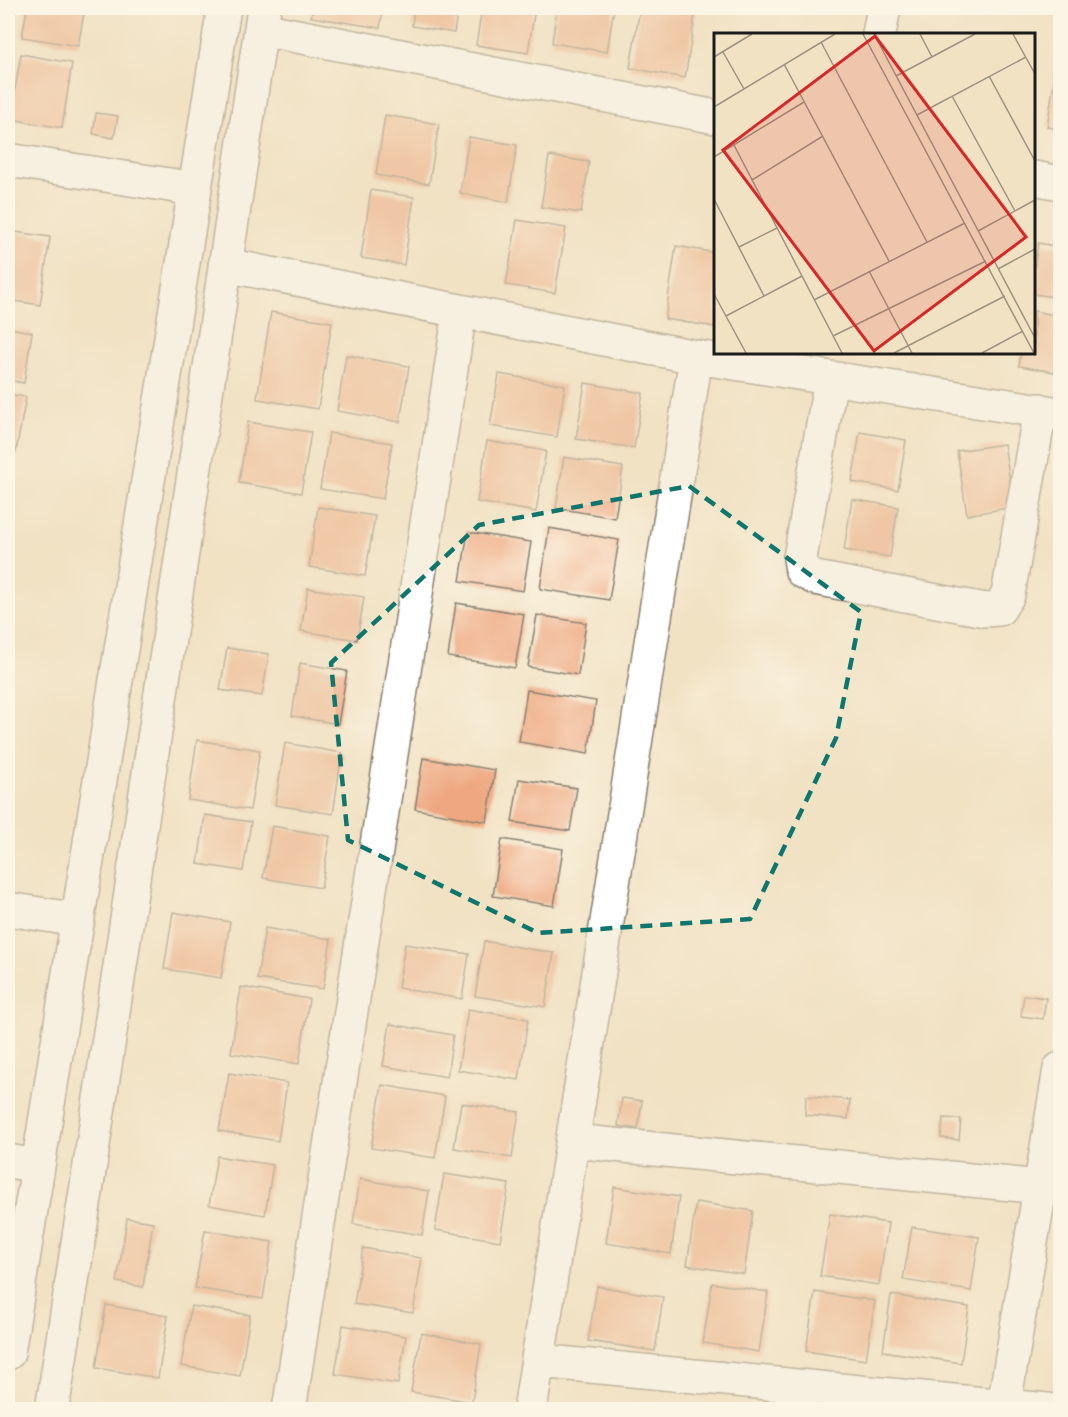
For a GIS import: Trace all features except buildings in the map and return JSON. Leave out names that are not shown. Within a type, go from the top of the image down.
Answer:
[{"type":"street","points":[[8,1353],[23,1164],[78,920],[224,8]]},
{"type":"street","points":[[879,33],[884,8]]},
{"type":"street","points":[[52,1410],[263,18],[714,117]]},
{"type":"street","points":[[8,159],[195,189]]},
{"type":"street","points":[[1035,178],[1060,183]]},
{"type":"street","points":[[225,266],[696,357],[826,369],[1050,412],[1008,595],[999,609],[985,610],[814,578],[802,571],[800,558],[826,369]]},
{"type":"street","points":[[289,1410],[460,311]]},
{"type":"street","points":[[531,1410],[696,357]]},
{"type":"street","points":[[8,909],[78,920]]},
{"type":"street","points":[[1004,1405],[1060,1069]]},
{"type":"street","points":[[573,1142],[1041,1187]]},
{"type":"street","points":[[538,1361],[1048,1410]]},
{"type":"highlighted area","points":[[689,486],[861,612],[836,738],[750,919],[538,933],[348,840],[331,663],[479,525]]}]
